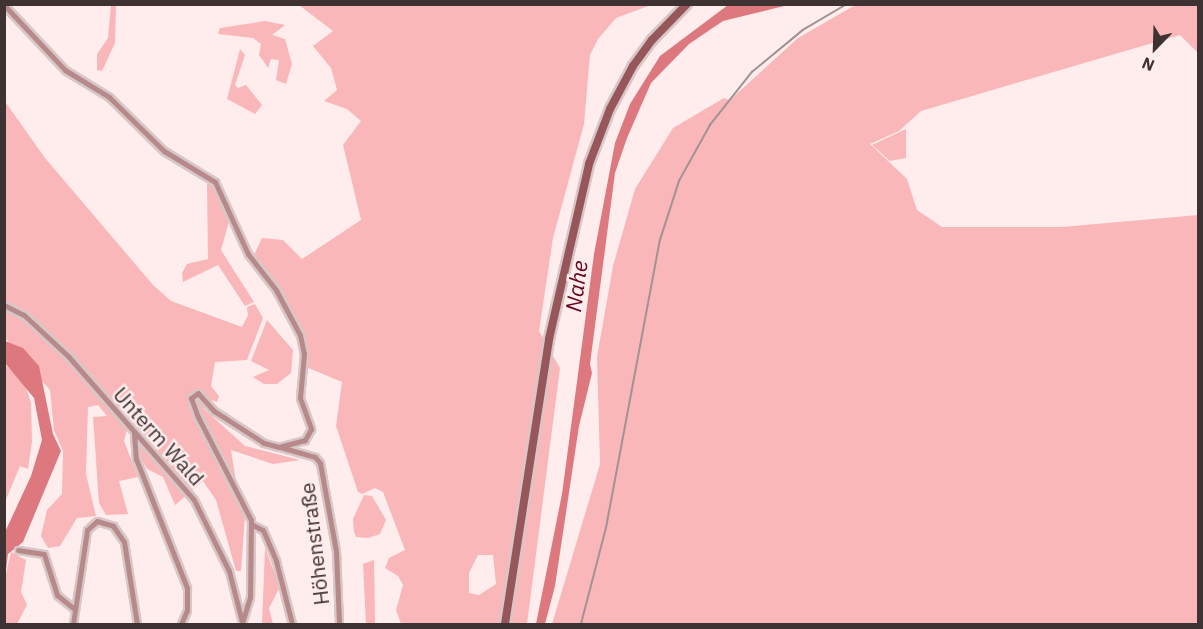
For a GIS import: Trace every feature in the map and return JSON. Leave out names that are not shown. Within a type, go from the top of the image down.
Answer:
[{"type":"main road","points":[[505,624],[549,339],[589,164],[609,109],[633,66],[652,40],[687,4]]},
{"type":"street","points":[[4,5],[65,70],[109,97],[164,151],[215,182],[248,254],[276,290],[300,335],[304,363],[300,398],[311,429],[308,437],[300,443],[279,447],[251,437],[214,411],[198,393],[192,394],[193,408],[251,524],[250,597],[242,623]]},
{"type":"street","name":"Unterm Wald","points":[[4,304],[24,315],[68,356],[202,513],[229,571],[242,623]]},
{"type":"street","points":[[134,433],[136,459],[187,588],[187,610],[181,624]]},
{"type":"street","name":"Höhenstraße","points":[[279,447],[319,460],[334,529],[339,624]]},
{"type":"street","points":[[73,624],[87,530],[92,522],[107,522],[124,542],[137,624]]},
{"type":"street","name":"Höhenstraße","points":[[251,524],[259,525],[270,547],[285,587],[292,624]]},
{"type":"street","points":[[18,550],[44,554],[57,595],[74,609]]},
{"type":"shaded area","points":[[857,4],[1198,5],[1198,53],[1180,35],[921,111],[899,131],[870,144],[907,179],[917,210],[942,227],[1062,227],[1198,215],[1198,624],[552,624],[600,464],[597,357],[613,266],[635,189],[673,128],[724,98],[730,100],[798,38]]},
{"type":"shaded area","points":[[111,5],[116,5],[115,43],[102,71],[97,70],[97,54],[108,38]]},
{"type":"shaded area","points":[[299,5],[651,5],[616,18],[598,39],[590,55],[584,124],[553,238],[539,331],[560,368],[527,624],[401,624],[396,610],[403,585],[398,576],[385,568],[389,558],[405,550],[383,492],[375,488],[362,494],[358,492],[336,426],[342,382],[306,367],[303,335],[277,287],[253,257],[262,238],[283,240],[302,259],[361,220],[343,145],[361,121],[347,109],[324,101],[337,90],[331,68],[313,46],[333,31]],"holes":[[[478,555],[493,555],[496,584],[479,595],[469,593],[469,573]]]},
{"type":"shaded area","points":[[728,5],[788,5],[723,21],[689,44],[651,83],[627,138],[615,173],[590,364],[592,373],[579,426],[555,586],[545,624],[536,624],[562,494],[594,254],[615,143],[630,104],[660,56]]},
{"type":"shaded area","points":[[265,21],[285,25],[272,35],[285,39],[292,64],[286,84],[276,80],[279,60],[271,59],[268,68],[259,55],[261,44],[253,38],[218,34],[220,28]]},
{"type":"shaded area","points":[[240,49],[245,55],[235,85],[238,88],[246,85],[262,105],[255,114],[227,99]]},
{"type":"shaded area","points":[[4,100],[45,158],[153,285],[171,301],[242,327],[248,315],[247,307],[255,304],[263,318],[247,360],[215,362],[211,386],[219,396],[217,402],[203,397],[204,409],[245,446],[300,460],[273,464],[231,450],[236,482],[250,511],[245,516],[241,571],[236,571],[216,500],[203,481],[175,505],[163,477],[147,469],[137,452],[140,444],[127,430],[124,441],[138,477],[119,481],[128,514],[106,515],[99,503],[93,417],[107,416],[98,405],[88,407],[86,474],[96,516],[77,518],[60,546],[48,548],[41,536],[47,510],[62,494],[63,451],[54,430],[50,390],[5,338]]},
{"type":"shaded area","points":[[906,129],[906,158],[890,161],[872,145]]},
{"type":"shaded area","points":[[211,180],[230,218],[221,250],[254,302],[245,306],[218,265],[183,282],[182,273],[187,264],[208,259],[207,184]]},
{"type":"shaded area","points":[[267,320],[293,350],[291,373],[277,384],[264,384],[253,377],[269,370],[251,361]]},
{"type":"shaded area","points":[[5,341],[23,348],[39,366],[53,434],[61,451],[23,542],[8,554],[5,578],[5,532],[31,476],[42,440],[34,398],[5,363]]},
{"type":"shaded area","points":[[5,364],[25,385],[31,403],[32,441],[28,469],[20,466],[5,502]]},
{"type":"shaded area","points":[[364,495],[372,496],[386,520],[380,534],[368,538],[356,537],[354,532],[353,519]]},
{"type":"shaded area","points":[[265,548],[280,587],[269,608],[273,624],[262,624]]},
{"type":"shaded area","points":[[11,552],[26,560],[21,592],[27,605],[17,624],[5,624],[5,578]]},
{"type":"shaded area","points":[[374,560],[375,624],[366,624],[363,564]]},
{"type":"railway","points":[[581,624],[606,528],[660,240],[679,181],[710,125],[752,72],[803,30],[847,4]]},
{"type":"water label","name":"Nahe","points":[[576,286]]}]
